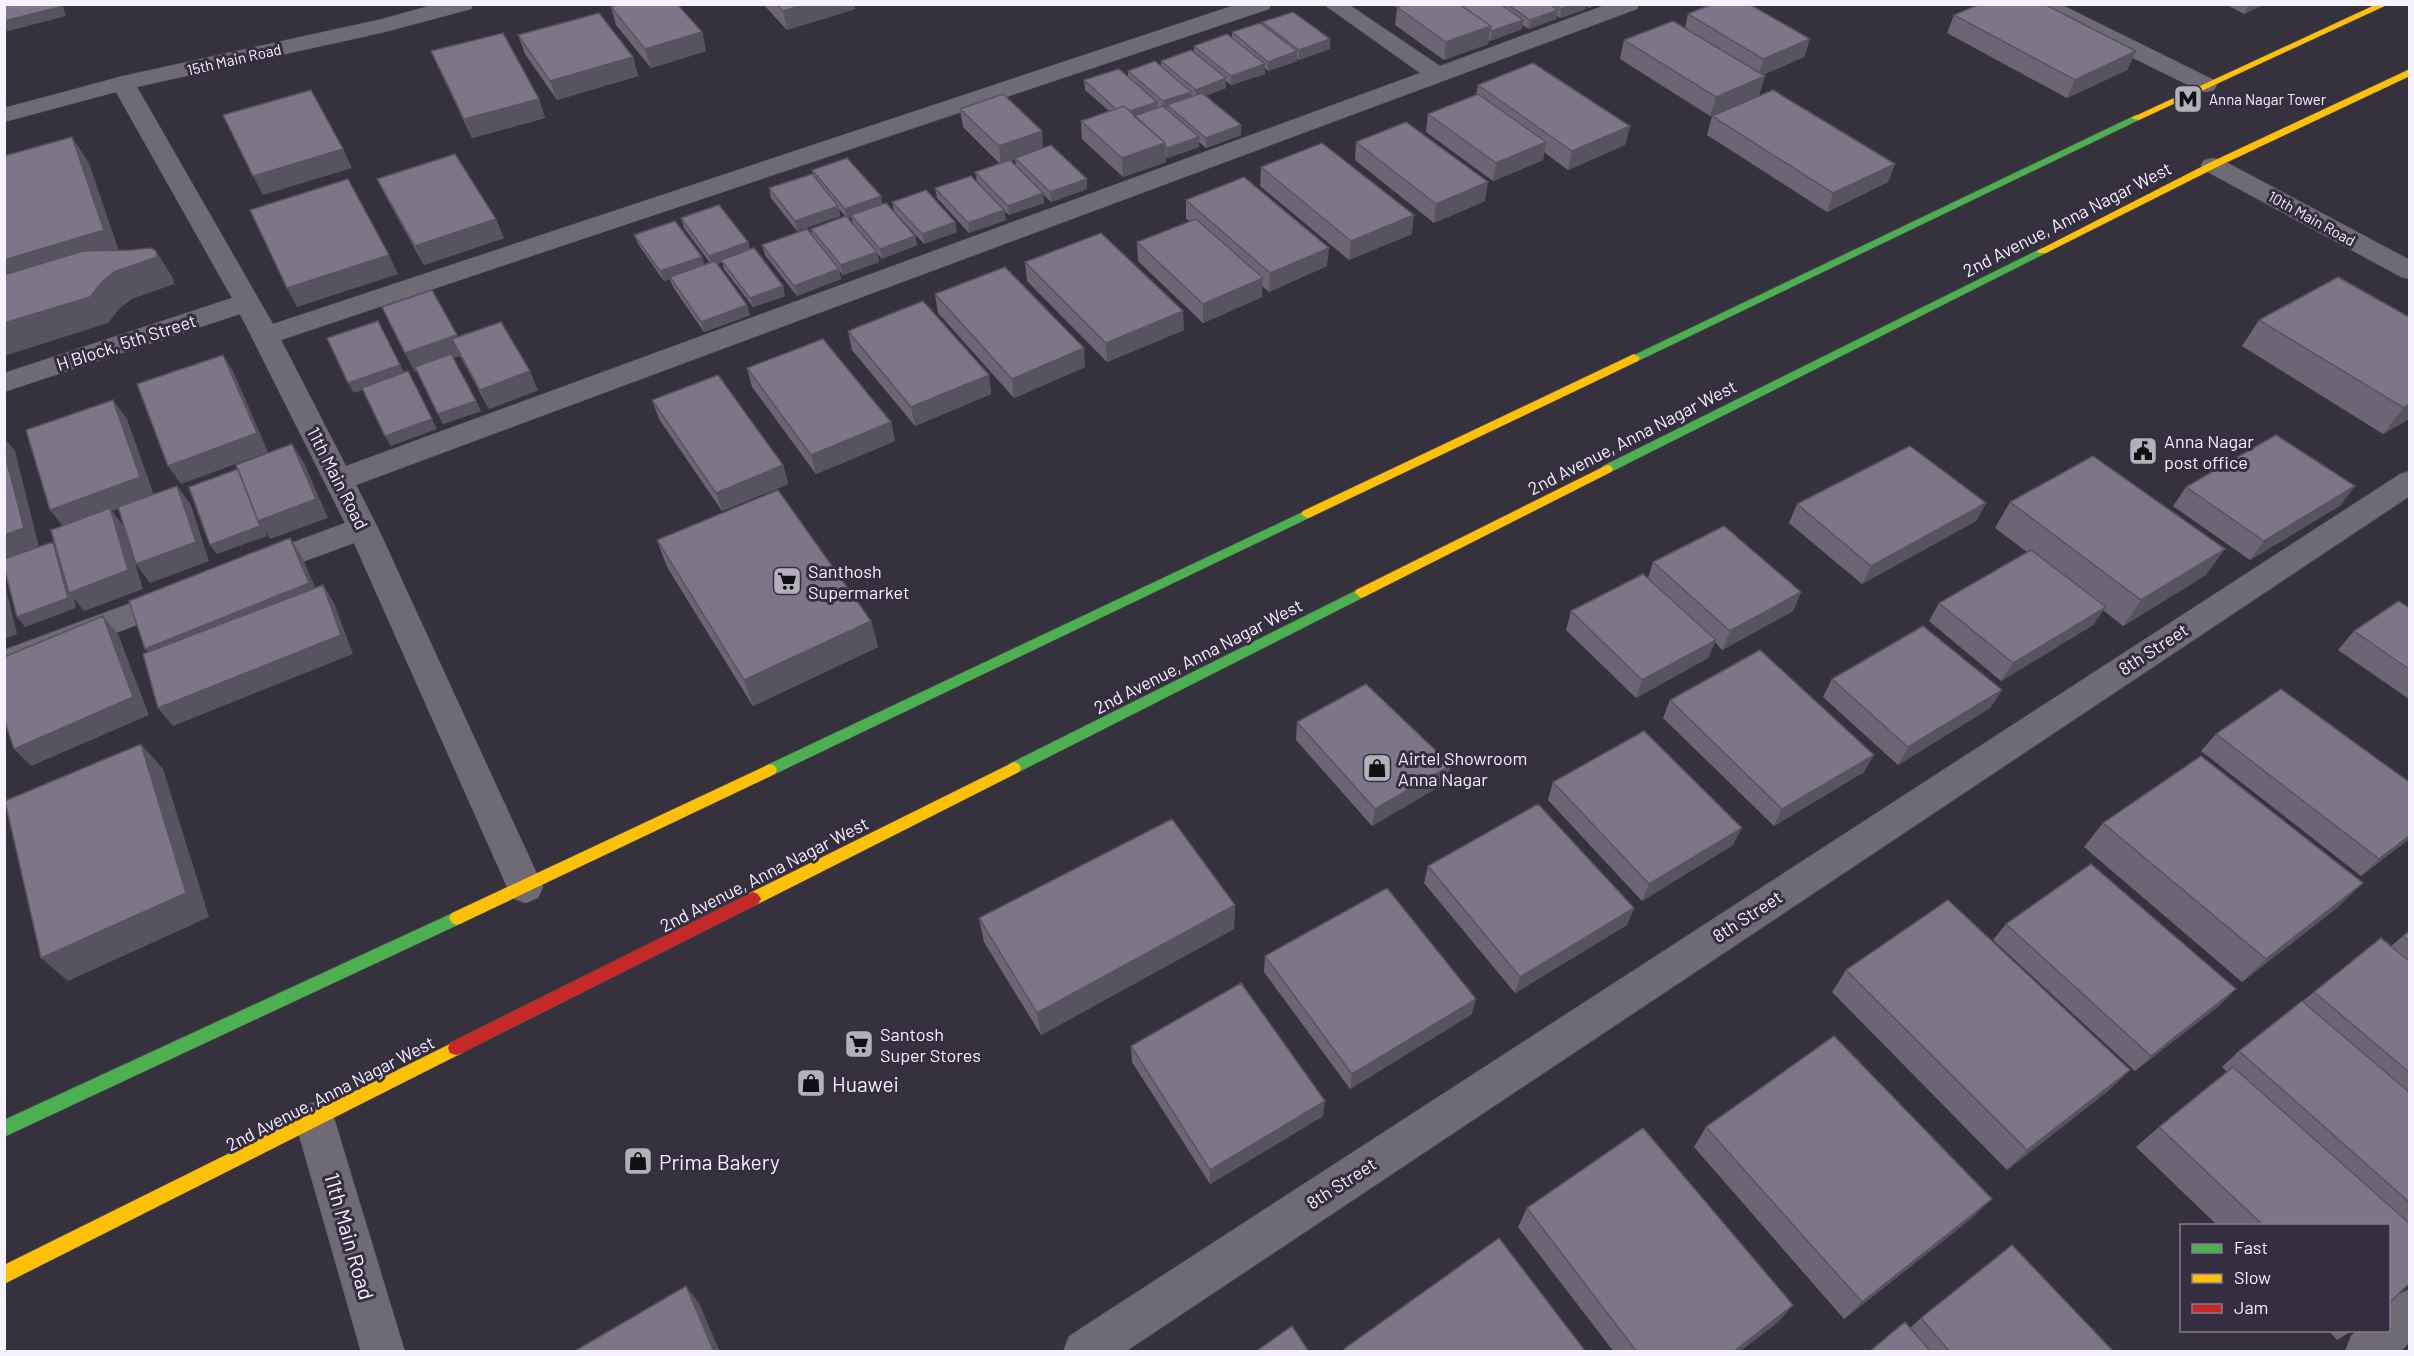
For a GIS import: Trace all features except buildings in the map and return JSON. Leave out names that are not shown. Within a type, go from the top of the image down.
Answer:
[{"type":"main road","points":[[4,1129],[525,887],[2206,85],[2385,4]]},
{"type":"main road","name":"2nd Avenue, Anna Nagar West","points":[[4,1275],[315,1121],[2213,165],[2409,72]]},
{"type":"street","points":[[370,4],[385,25]]},
{"type":"street","name":"15th Main Road","points":[[4,115],[123,83],[385,25],[463,4]]},
{"type":"street","points":[[266,336],[1261,4]]},
{"type":"street","points":[[1333,4],[1438,75]]},
{"type":"street","points":[[339,480],[1629,4]]},
{"type":"street","points":[[2043,4],[2206,85]]},
{"type":"street","name":"11th Main Road","points":[[123,83],[248,302],[339,480],[363,528],[525,887]]},
{"type":"street","name":"10th Main Road","points":[[2213,165],[2409,271]]},
{"type":"street","name":"H Block, 5th Street","points":[[4,383],[248,302]]},
{"type":"street","name":"8th Street","points":[[1084,1352],[2409,481]]},
{"type":"street","points":[[4,663],[363,528]]},
{"type":"street","name":"11th Main Road","points":[[315,1121],[383,1352]]},
{"type":"street","points":[[2390,1330],[2409,1311]]},
{"type":"street","points":[[2367,1352],[2387,1332]]},
{"type":"traffic: fast","points":[[1634,358],[2136,118]]},
{"type":"traffic: fast","points":[[1607,469],[2042,251]]},
{"type":"traffic: fast","points":[[770,770],[1307,514]]},
{"type":"traffic: fast","points":[[1014,768],[1361,593]]},
{"type":"traffic: fast","points":[[4,1129],[457,918]]},
{"type":"traffic: slow","points":[[2136,118],[2385,4]]},
{"type":"traffic: slow","points":[[2042,251],[2213,165],[2410,72]]},
{"type":"traffic: slow","points":[[1307,514],[1634,358]]},
{"type":"traffic: slow","points":[[1361,593],[1607,469]]},
{"type":"traffic: slow","points":[[753,899],[1014,768]]},
{"type":"traffic: slow","points":[[457,918],[770,770]]},
{"type":"traffic: slow","points":[[4,1275],[456,1048]]},
{"type":"traffic: jam","points":[[456,1048],[753,899]]},
{"type":"place","name":"Anna Nagar Tower","points":[[2188,99]]},
{"type":"place","name":"Anna Nagar post office","points":[[2143,451]]},
{"type":"place","name":"Santhosh Supermarket","points":[[787,581]]},
{"type":"place","name":"Airtel Showroom Anna Nagar","points":[[1377,768]]},
{"type":"place","name":"Santosh Super Stores","points":[[859,1044]]},
{"type":"place","name":"Huawei","points":[[811,1083]]},
{"type":"place","name":"Prima Bakery","points":[[638,1161]]}]
